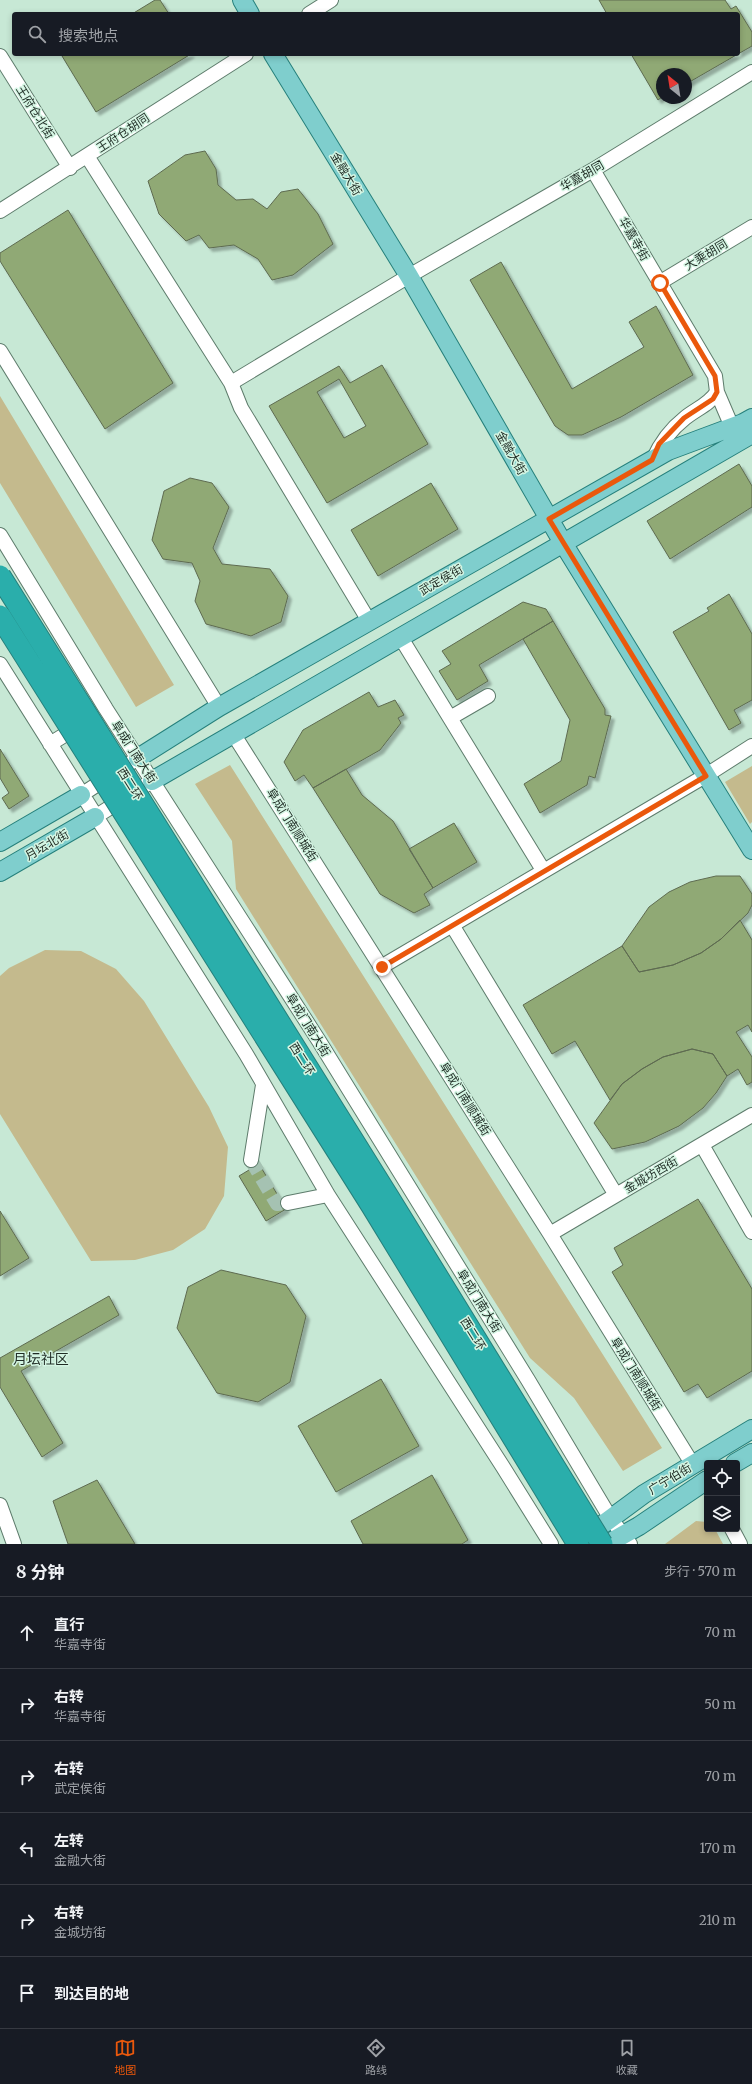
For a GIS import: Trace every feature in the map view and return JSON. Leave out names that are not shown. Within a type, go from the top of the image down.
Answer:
[{"type":"highway","name":"西二环","points":[[0,576],[383,1188],[586,1543]]},
{"type":"highway","name":"西二环","points":[[0,616],[586,1543]]},
{"type":"main road","points":[[242,0],[249,12]]},
{"type":"main road","name":"金融大街","points":[[274,56],[409,276],[563,543],[752,850]]},
{"type":"main road","name":"武定侯街","points":[[138,758],[219,707],[652,460],[674,448],[732,427],[752,418]]},
{"type":"main road","points":[[152,780],[234,735],[752,434]]},
{"type":"main road","points":[[0,842],[81,794]]},
{"type":"main road","name":"月坛北街","points":[[0,872],[95,817]]},
{"type":"main road","name":"广宁伯街","points":[[586,1543],[611,1519],[644,1494],[752,1429]]},
{"type":"main road","points":[[740,1460],[752,1453]]},
{"type":"main road","name":"广宁伯街","points":[[607,1544],[627,1539],[704,1484]]},
{"type":"street","points":[[311,12],[331,0]]},
{"type":"street","name":"王府仓北街","points":[[0,56],[70,168]]},
{"type":"street","name":"王府仓胡同","points":[[0,211],[70,168],[243,56]]},
{"type":"street","name":"华嘉胡同","points":[[231,384],[409,276],[593,170],[752,72]]},
{"type":"street","points":[[87,156],[231,384],[241,408],[369,621]]},
{"type":"street","name":"华嘉寺街","points":[[593,170],[715,376],[717,392],[732,427]]},
{"type":"street","name":"大乘胡同","points":[[660,283],[752,226]]},
{"type":"street","points":[[0,351],[219,707]]},
{"type":"street","points":[[652,460],[659,444],[684,418],[713,399],[717,392]]},
{"type":"street","name":"阜成门南大街","points":[[0,535],[106,709],[319,1041],[528,1380],[559,1435],[611,1519],[627,1539]]},
{"type":"street","points":[[401,638],[543,870]]},
{"type":"street","points":[[0,664],[95,817],[246,1054],[328,1195],[504,1467],[550,1544]]},
{"type":"street","points":[[450,718],[488,696]]},
{"type":"street","points":[[50,744],[106,709]]},
{"type":"street","name":"阜成门南顺城街","points":[[234,735],[550,1234],[693,1465]]},
{"type":"street","points":[[382,967],[543,870],[706,776],[752,746]]},
{"type":"street","points":[[81,794],[138,758]]},
{"type":"street","points":[[95,817],[152,780]]},
{"type":"street","points":[[452,925],[616,1195]]},
{"type":"street","points":[[251,1160],[263,1085]]},
{"type":"street","name":"金城坊西街","points":[[550,1234],[702,1146],[752,1115]]},
{"type":"street","points":[[702,1146],[752,1232]]},
{"type":"street","points":[[288,1203],[328,1195]]},
{"type":"street","points":[[504,1467],[559,1435]]},
{"type":"street","points":[[531,1450],[586,1543]]},
{"type":"street","points":[[0,1505],[14,1544]]},
{"type":"street","points":[[734,1532],[740,1544]]},
{"type":"shaded area","points":[[0,396],[174,685],[136,707],[0,483]]},
{"type":"shaded area","points":[[230,765],[662,1448],[623,1471],[574,1398],[530,1358],[236,889],[232,841],[195,784]]},
{"type":"shaded area","points":[[752,766],[752,822],[750,824],[725,782]]},
{"type":"shaded area","points":[[45,950],[81,951],[116,969],[144,1001],[209,1107],[228,1147],[224,1196],[205,1229],[173,1250],[135,1260],[91,1261],[0,1114],[0,976],[9,968]]},
{"type":"shaded area","points":[[696,1521],[704,1522],[704,1532],[717,1532],[723,1544],[665,1544]]},
{"type":"building","points":[[155,0],[160,0],[168,12],[135,12]]},
{"type":"building","points":[[599,0],[725,0],[731,9],[736,6],[740,12],[606,12]]},
{"type":"building","points":[[740,12],[752,32],[752,46],[740,53]]},
{"type":"building","points":[[62,56],[188,56],[96,112]]},
{"type":"building","points":[[632,56],[735,56],[692,81],[692,68],[656,68],[656,97]]},
{"type":"building","points":[[205,151],[216,169],[218,185],[236,200],[253,199],[267,209],[281,192],[298,189],[318,214],[333,244],[293,275],[272,280],[258,259],[234,245],[209,248],[199,235],[186,241],[159,214],[148,181],[185,155]]},
{"type":"building","points":[[68,210],[173,383],[105,429],[0,261],[0,253]]},
{"type":"building","points":[[501,262],[572,389],[644,347],[629,322],[656,306],[693,375],[621,417],[582,435],[568,435],[555,426],[470,280]]},
{"type":"building","points":[[382,365],[428,444],[327,503],[269,406],[339,366],[350,383]],"holes":[[[339,379],[366,426],[344,438],[317,392]]]},
{"type":"building","points":[[739,464],[752,486],[752,507],[670,559],[647,521]]},
{"type":"building","points":[[190,478],[212,483],[229,507],[213,548],[222,564],[270,569],[288,596],[281,622],[251,636],[206,624],[195,601],[200,581],[192,563],[163,559],[152,540],[164,491]]},
{"type":"building","points":[[431,483],[458,529],[378,576],[351,530]]},
{"type":"building","points":[[729,594],[752,634],[752,700],[734,710],[741,723],[729,730],[673,632],[709,611],[707,608]]},
{"type":"building","points":[[523,602],[546,609],[553,621],[479,665],[488,681],[457,700],[439,671],[451,664],[442,651]]},
{"type":"building","points":[[553,621],[605,709],[605,715],[611,716],[595,778],[589,776],[587,785],[540,813],[524,784],[561,761],[570,720],[523,639]]},
{"type":"building","points":[[369,692],[378,707],[395,700],[404,715],[398,718],[401,723],[380,750],[313,788],[304,775],[295,781],[284,762],[303,730]]},
{"type":"building","points":[[0,749],[29,796],[9,809],[2,798],[9,793],[0,778]]},
{"type":"building","points":[[346,769],[362,795],[393,821],[433,888],[424,894],[430,905],[414,913],[380,894],[313,788]]},
{"type":"building","points":[[454,823],[477,862],[433,888],[409,849]]},
{"type":"building","points":[[716,876],[740,876],[752,894],[752,905],[748,913],[721,939],[701,953],[673,965],[639,972],[622,946],[649,907],[669,892],[690,882]]},
{"type":"building","points":[[740,920],[752,940],[752,1032],[748,1025],[736,1032],[752,1057],[752,1082],[747,1085],[738,1069],[727,1076],[713,1054],[692,1049],[663,1057],[642,1069],[622,1084],[610,1100],[575,1041],[552,1054],[523,1005],[622,946],[639,972],[673,965],[701,953],[721,939]]},
{"type":"building","points":[[692,1049],[713,1054],[727,1076],[716,1093],[703,1108],[679,1126],[645,1142],[612,1149],[594,1123],[622,1084],[642,1069],[663,1057]]},
{"type":"building","points":[[259,1164],[286,1209],[266,1221],[239,1176]]},
{"type":"building","points":[[698,1199],[752,1289],[752,1371],[707,1398],[698,1384],[684,1392],[612,1272],[623,1265],[614,1248]]},
{"type":"building","points":[[0,1211],[29,1258],[0,1276]]},
{"type":"building","points":[[221,1270],[286,1285],[306,1316],[290,1382],[258,1402],[217,1393],[177,1328],[188,1287]]},
{"type":"building","points":[[109,1296],[119,1315],[21,1371],[63,1443],[42,1457],[0,1387],[0,1358]]},
{"type":"building","points":[[381,1379],[419,1446],[336,1492],[298,1426]]},
{"type":"building","points":[[432,1475],[468,1540],[462,1544],[363,1544],[351,1521]]},
{"type":"building","points":[[97,1480],[135,1544],[68,1544],[53,1501]]},
{"type":"tunnel","points":[[251,1160],[277,1204],[288,1203]]},
{"type":"district","name":"月坛社区","points":[[41,1359]]},
{"type":"route","points":[[382,967],[543,870],[706,776],[549,519],[652,460],[659,444],[684,418],[713,399],[717,392],[715,376],[660,283]]}]
